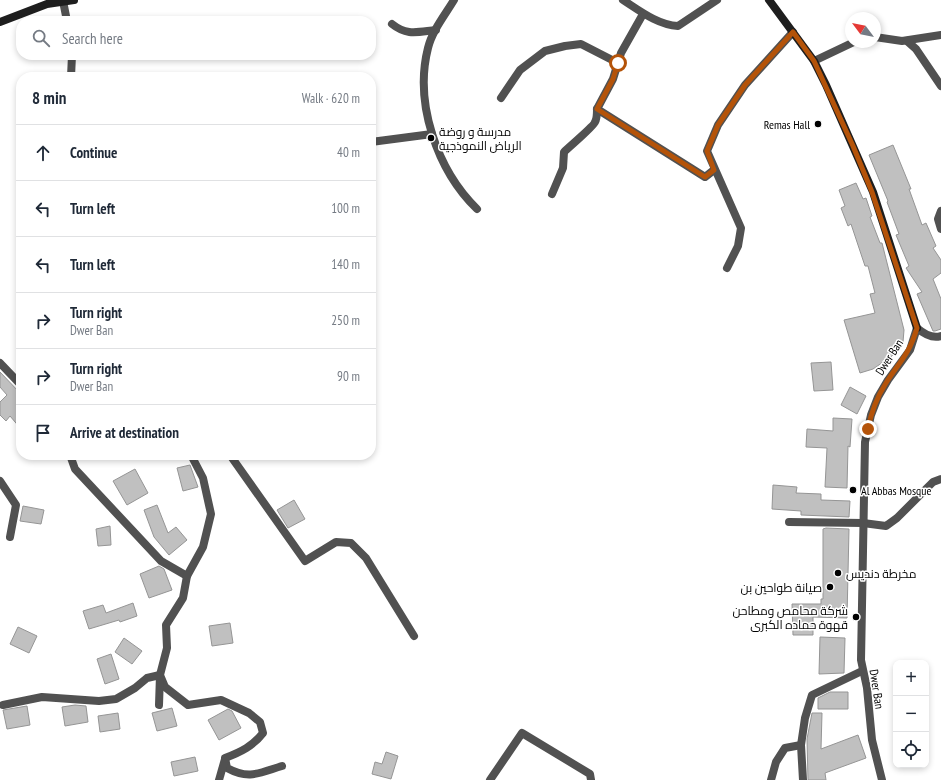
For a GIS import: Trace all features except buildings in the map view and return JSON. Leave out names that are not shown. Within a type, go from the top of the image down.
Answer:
[{"type":"street","points":[[0,22],[47,2],[74,0]]},
{"type":"street","points":[[454,0],[436,30],[428,48],[424,72],[425,105],[432,134],[445,163],[464,196],[478,209]]},
{"type":"street","points":[[623,0],[643,14],[671,25],[678,26],[717,0]]},
{"type":"street","points":[[769,0],[814,61],[872,192],[917,328],[926,335],[941,336]]},
{"type":"street","points":[[63,2],[66,16]]},
{"type":"street","points":[[552,194],[563,168],[564,152],[580,136],[593,127],[596,121],[597,109],[613,79],[621,53],[643,14]]},
{"type":"street","points":[[392,24],[402,32],[410,33],[436,30]]},
{"type":"street","points":[[727,268],[738,246],[741,228],[714,170],[707,151],[718,125],[745,85],[793,32]]},
{"type":"street","points":[[881,38],[907,40],[940,37]]},
{"type":"street","points":[[907,40],[916,48],[941,86]]},
{"type":"street","points":[[501,98],[520,70],[545,51],[581,44],[618,63]]},
{"type":"street","points":[[814,61],[845,46]]},
{"type":"street","points":[[71,72],[72,60]]},
{"type":"street","points":[[597,109],[693,171],[705,177],[714,170]]},
{"type":"street","points":[[376,141],[432,134]]},
{"type":"street","points":[[941,212],[938,219],[941,228]]},
{"type":"street","name":"Dwer Ban","points":[[882,780],[872,740],[867,688],[862,671],[865,442],[871,415],[885,385],[910,350],[917,328]]},
{"type":"street","points":[[0,363],[16,380]]},
{"type":"street","points":[[72,460],[75,469],[161,561],[187,576]]},
{"type":"street","points":[[159,705],[160,675],[168,648],[166,626],[183,598],[187,576],[203,547],[211,514],[204,478],[194,460]]},
{"type":"street","points":[[234,460],[305,562],[336,542],[351,543],[366,558],[414,636]]},
{"type":"street","points":[[789,522],[863,523],[886,526],[892,523],[933,482],[941,479]]},
{"type":"street","points":[[0,481],[16,505],[10,537]]},
{"type":"street","points":[[803,780],[801,745],[805,718],[812,695],[862,671]]},
{"type":"street","points":[[3,704],[42,697],[100,701],[116,698],[135,688],[147,678],[160,675]]},
{"type":"street","points":[[160,675],[165,687],[188,705],[221,700],[249,714],[260,722],[263,733],[255,743],[240,752],[225,758]]},
{"type":"street","points":[[490,780],[522,733],[590,774],[591,780]]},
{"type":"street","points":[[771,780],[776,762],[785,748],[801,745]]},
{"type":"street","points":[[225,758],[227,768],[239,775],[254,775],[282,766]]},
{"type":"street","points":[[219,780],[225,758]]},
{"type":"place","name":"Remas Hall","points":[[818,124]]},
{"type":"place","name":"مدرسة و روضة الرياض النموذجية","points":[[431,138]]},
{"type":"place","name":"Al Abbas Mosque","points":[[853,490]]},
{"type":"place","name":"مخرطة دنديس","points":[[838,573]]},
{"type":"place","name":"صيانة طواحين بن","points":[[830,587]]},
{"type":"place","name":"شركة محامص ومطاحن قهوة حماده الكبرى","points":[[856,617]]},
{"type":"route","points":[[618,63],[613,79],[597,109],[693,171],[705,177],[714,170],[707,151],[718,125],[745,85],[793,32],[814,61],[842,120],[868,181],[892,255],[899,270],[917,328],[910,350],[898,368],[890,376],[878,397],[871,415],[868,429]]}]
